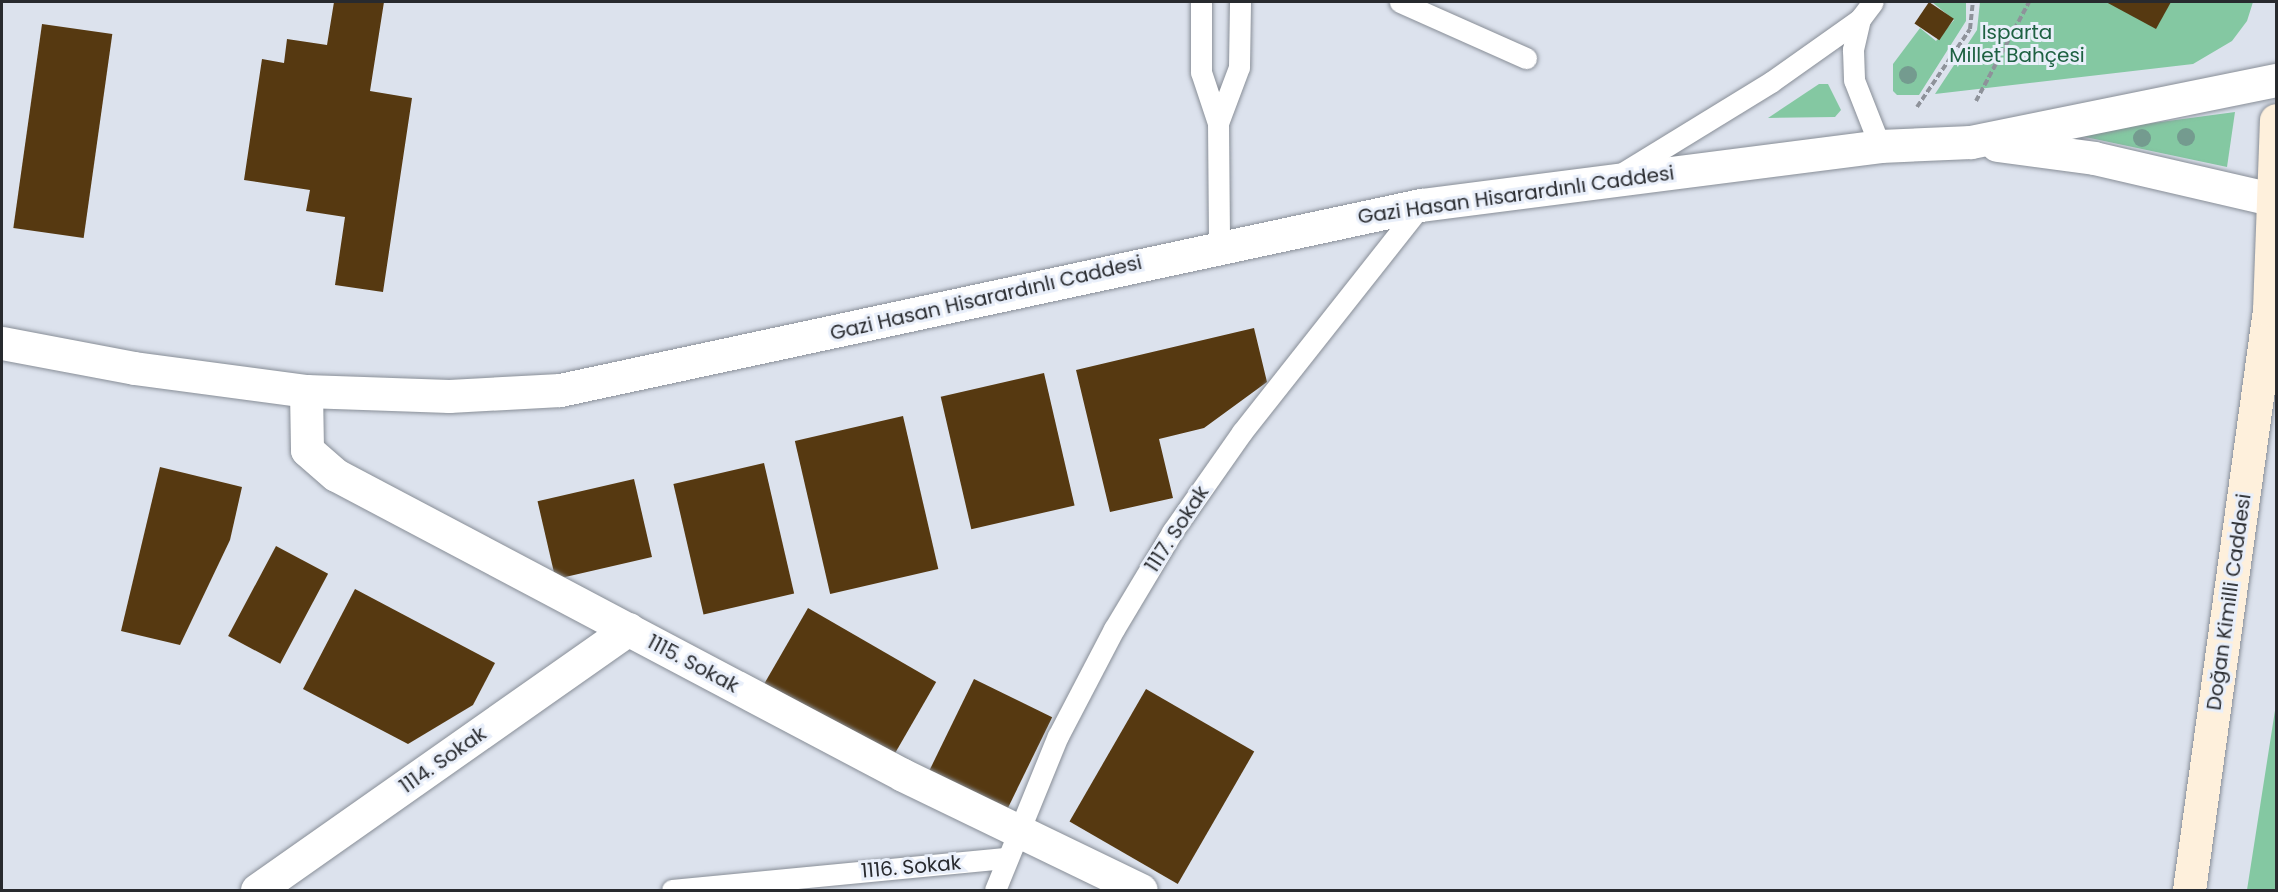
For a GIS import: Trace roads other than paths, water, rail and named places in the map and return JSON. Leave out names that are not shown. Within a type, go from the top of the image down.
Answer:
[{"type":"main road","name":"Doğan Kimilli Caddesi","points":[[2189,891],[2272,301],[2277,120]]},
{"type":"street","name":"Gazi Hasan Hisarardınlı Caddesi","points":[[2,343],[134,368],[306,391],[449,396],[560,390],[1219,245],[1421,205],[1880,146],[1971,142],[2277,80]]},
{"type":"street","name":"Gazi Hasan Hisarardınlı Caddesi","points":[[1971,142],[2094,158],[2275,200]]},
{"type":"street","name":"1115. Sokak","points":[[306,391],[307,450],[336,475],[628,629],[1011,844],[1141,891]]},
{"type":"street","name":"1114. Sokak","points":[[257,891],[628,629]]},
{"type":"lane","points":[[1201,2],[1201,72],[1218,123],[1219,245]]},
{"type":"lane","points":[[1218,123],[1239,68],[1240,2]]},
{"type":"lane","points":[[1400,2],[1526,58]]},
{"type":"lane","points":[[1613,179],[1771,82],[1860,19],[1874,2]]},
{"type":"lane","points":[[1860,19],[1854,80],[1880,146]]},
{"type":"lane","name":"1117. Sokak","points":[[995,891],[1011,844],[1108,639],[1172,532],[1242,432],[1421,205]]},
{"type":"lane","name":"1116. Sokak","points":[[672,891],[1011,844]]},
{"type":"park label","name":"Isparta Millet Bahçesi","points":[[2017,44]]}]
